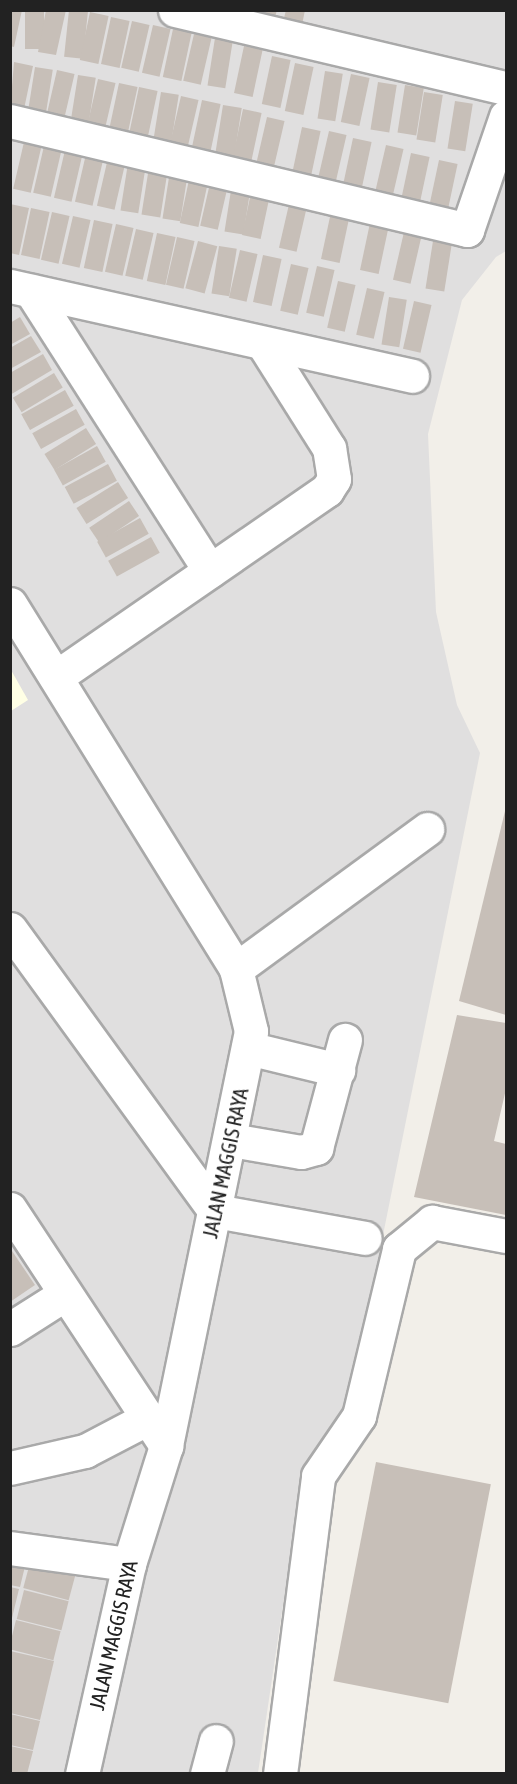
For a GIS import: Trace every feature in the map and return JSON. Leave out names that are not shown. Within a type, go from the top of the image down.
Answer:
[{"type":"street","points":[[175,10],[507,88]]},
{"type":"street","points":[[10,122],[467,230],[507,116]]},
{"type":"street","points":[[21,288],[264,345],[412,376]]},
{"type":"street","points":[[21,288],[210,571]]},
{"type":"street","points":[[56,677],[327,490],[334,479],[329,448],[264,345]]},
{"type":"street","name":"JALAN MAGGIS RAYA","points":[[10,604],[236,969],[249,1007],[248,1048],[231,1140],[166,1446],[129,1564],[82,1773]]},
{"type":"street","points":[[236,969],[427,829]]},
{"type":"street","points":[[10,929],[215,1211],[365,1238]]},
{"type":"street","points":[[231,1140],[310,1152],[319,1140],[342,1055],[248,1048]]},
{"type":"street","points":[[10,1209],[166,1446]]},
{"type":"street","points":[[280,1773],[318,1476],[359,1416],[399,1249],[432,1222],[507,1236]]},
{"type":"street","points":[[10,1329],[66,1293]]},
{"type":"street","points":[[10,1468],[85,1451],[148,1418]]},
{"type":"street","points":[[10,1548],[129,1564]]},
{"type":"street","points":[[207,1773],[216,1741]]},
{"type":"shaded area","points":[[11,11],[506,11],[506,251],[496,257],[462,300],[428,434],[436,612],[457,705],[480,753],[348,1409],[304,1464],[258,1773],[11,1774]]},
{"type":"shaded area","points":[[11,670],[28,700],[10,711]]},
{"type":"building","points":[[10,10],[22,10],[14,47],[10,46]]},
{"type":"building","points":[[25,10],[44,10],[44,49],[25,49]]},
{"type":"building","points":[[46,10],[66,10],[56,55],[38,52]]},
{"type":"building","points":[[69,10],[88,12],[83,59],[64,57]]},
{"type":"building","points":[[258,10],[277,10],[275,17]]},
{"type":"building","points":[[286,10],[305,10],[302,25],[283,22]]},
{"type":"building","points":[[90,12],[109,16],[98,64],[80,60]]},
{"type":"building","points":[[111,17],[130,21],[120,68],[101,64]]},
{"type":"building","points":[[132,21],[150,25],[139,72],[121,68]]},
{"type":"building","points":[[153,25],[171,29],[160,77],[142,73]]},
{"type":"building","points":[[173,29],[192,33],[181,81],[163,77]]},
{"type":"building","points":[[194,34],[212,38],[201,85],[183,81]]},
{"type":"building","points":[[215,38],[233,41],[225,88],[207,85]]},
{"type":"building","points":[[244,46],[263,50],[253,97],[234,93]]},
{"type":"building","points":[[272,56],[291,60],[280,108],[262,104]]},
{"type":"building","points":[[14,62],[33,66],[23,114],[10,111]]},
{"type":"building","points":[[295,63],[314,67],[303,115],[285,111]]},
{"type":"building","points":[[35,67],[53,70],[45,117],[27,114]]},
{"type":"building","points":[[57,70],[75,74],[64,122],[46,118]]},
{"type":"building","points":[[325,71],[343,74],[335,121],[317,118]]},
{"type":"building","points":[[351,74],[370,78],[359,126],[341,122]]},
{"type":"building","points":[[78,75],[96,78],[88,125],[70,122]]},
{"type":"building","points":[[98,79],[116,83],[105,130],[87,126]]},
{"type":"building","points":[[378,82],[397,85],[389,132],[370,129]]},
{"type":"building","points":[[119,83],[138,87],[128,134],[109,130]]},
{"type":"building","points":[[405,85],[424,88],[416,135],[397,132]]},
{"type":"building","points":[[139,87],[158,91],[147,139],[129,135]]},
{"type":"building","points":[[161,92],[179,95],[171,142],[153,139]]},
{"type":"building","points":[[424,92],[443,95],[435,142],[416,139]]},
{"type":"building","points":[[181,96],[199,100],[188,147],[170,143]]},
{"type":"building","points":[[202,100],[221,104],[211,151],[192,147]]},
{"type":"building","points":[[455,101],[473,104],[465,151],[447,148]]},
{"type":"building","points":[[223,105],[242,108],[234,155],[215,152]]},
{"type":"building","points":[[243,109],[262,113],[252,160],[233,156]]},
{"type":"building","points":[[267,117],[285,121],[274,169],[256,165]]},
{"type":"building","points":[[302,127],[321,131],[311,178],[292,174]]},
{"type":"building","points":[[329,131],[347,135],[336,183],[318,179]]},
{"type":"building","points":[[353,138],[372,142],[361,190],[343,186]]},
{"type":"building","points":[[24,142],[42,146],[31,193],[13,189]]},
{"type":"building","points":[[386,145],[404,149],[393,196],[375,192]]},
{"type":"building","points":[[44,146],[62,150],[51,197],[33,193]]},
{"type":"building","points":[[65,150],[83,154],[72,202],[54,198]]},
{"type":"building","points":[[411,153],[430,157],[420,204],[401,200]]},
{"type":"building","points":[[86,154],[104,158],[93,206],[75,202]]},
{"type":"building","points":[[108,158],[126,162],[115,210],[97,206]]},
{"type":"building","points":[[439,160],[458,164],[448,211],[429,207]]},
{"type":"building","points":[[128,163],[146,166],[138,213],[120,210]]},
{"type":"building","points":[[149,167],[168,170],[160,217],[141,214]]},
{"type":"building","points":[[170,171],[188,174],[180,221],[162,218]]},
{"type":"building","points":[[190,175],[209,179],[198,227],[180,223]]},
{"type":"building","points":[[211,179],[229,183],[218,230],[200,226]]},
{"type":"building","points":[[232,184],[251,187],[243,234],[224,231]]},
{"type":"building","points":[[252,188],[271,192],[261,239],[242,235]]},
{"type":"building","points":[[290,200],[308,204],[297,252],[279,248]]},
{"type":"building","points":[[10,204],[29,208],[19,255],[10,253]]},
{"type":"building","points":[[31,208],[50,212],[40,259],[21,255]]},
{"type":"building","points":[[52,212],[70,216],[59,264],[41,260]]},
{"type":"building","points":[[331,212],[350,216],[340,263],[321,259]]},
{"type":"building","points":[[73,216],[91,220],[80,268],[62,264]]},
{"type":"building","points":[[94,220],[113,224],[102,272],[84,268]]},
{"type":"building","points":[[370,223],[389,227],[379,274],[360,270]]},
{"type":"building","points":[[116,224],[134,228],[123,276],[105,272]]},
{"type":"building","points":[[136,229],[154,233],[143,280],[125,276]]},
{"type":"building","points":[[404,232],[422,236],[411,284],[393,280]]},
{"type":"building","points":[[157,233],[176,237],[165,285],[147,281]]},
{"type":"building","points":[[177,237],[195,241],[184,289],[166,285]]},
{"type":"building","points":[[198,241],[217,246],[205,294],[185,288]]},
{"type":"building","points":[[433,241],[452,244],[444,291],[425,288]]},
{"type":"building","points":[[219,246],[237,249],[229,296],[211,293]]},
{"type":"building","points":[[240,250],[258,254],[247,302],[229,298]]},
{"type":"building","points":[[263,255],[282,259],[272,306],[253,302]]},
{"type":"building","points":[[291,264],[309,268],[298,315],[280,311]]},
{"type":"building","points":[[317,266],[335,270],[324,317],[306,313]]},
{"type":"building","points":[[338,281],[356,285],[345,332],[327,328]]},
{"type":"building","points":[[367,288],[385,292],[374,339],[356,335]]},
{"type":"building","points":[[389,297],[407,300],[399,347],[381,344]]},
{"type":"building","points":[[414,301],[432,305],[421,353],[403,349]]},
{"type":"building","points":[[20,317],[30,334],[10,345],[10,323]]},
{"type":"building","points":[[31,336],[41,352],[10,369],[10,348]]},
{"type":"building","points":[[43,354],[52,370],[10,395],[10,373]]},
{"type":"building","points":[[54,373],[63,388],[22,412],[13,398]]},
{"type":"building","points":[[65,390],[74,406],[30,430],[21,414]]},
{"type":"building","points":[[76,409],[85,425],[41,449],[32,433]]},
{"type":"building","points":[[86,428],[96,444],[55,470],[44,454]]},
{"type":"building","points":[[97,446],[106,462],[63,485],[54,470]]},
{"type":"building","points":[[108,464],[117,481],[74,504],[65,487]]},
{"type":"building","points":[[118,482],[128,498],[87,524],[76,508]]},
{"type":"building","points":[[129,501],[139,516],[99,543],[89,528]]},
{"type":"building","points":[[140,518],[149,534],[106,557],[97,542]]},
{"type":"building","points":[[151,537],[160,553],[117,576],[108,561]]},
{"type":"building","points":[[506,807],[506,1015],[459,1001]]},
{"type":"building","points":[[457,1015],[506,1023],[506,1089],[494,1141],[506,1144],[506,1215],[414,1197]]},
{"type":"building","points":[[10,1248],[35,1285],[10,1302]]},
{"type":"building","points":[[376,1462],[491,1484],[448,1703],[333,1681]]},
{"type":"building","points":[[10,1554],[27,1558],[20,1587],[10,1585]]},
{"type":"building","points":[[31,1559],[76,1571],[69,1600],[23,1588]]},
{"type":"building","points":[[10,1587],[19,1589],[12,1618],[10,1617]]},
{"type":"building","points":[[24,1590],[69,1601],[61,1630],[17,1619]]},
{"type":"building","points":[[16,1620],[61,1631],[53,1660],[10,1649]]},
{"type":"building","points":[[10,1651],[54,1661],[40,1720],[10,1713]]},
{"type":"building","points":[[10,1714],[40,1721],[33,1750],[10,1745]]},
{"type":"building","points":[[10,1746],[33,1751],[27,1774],[10,1774]]}]
